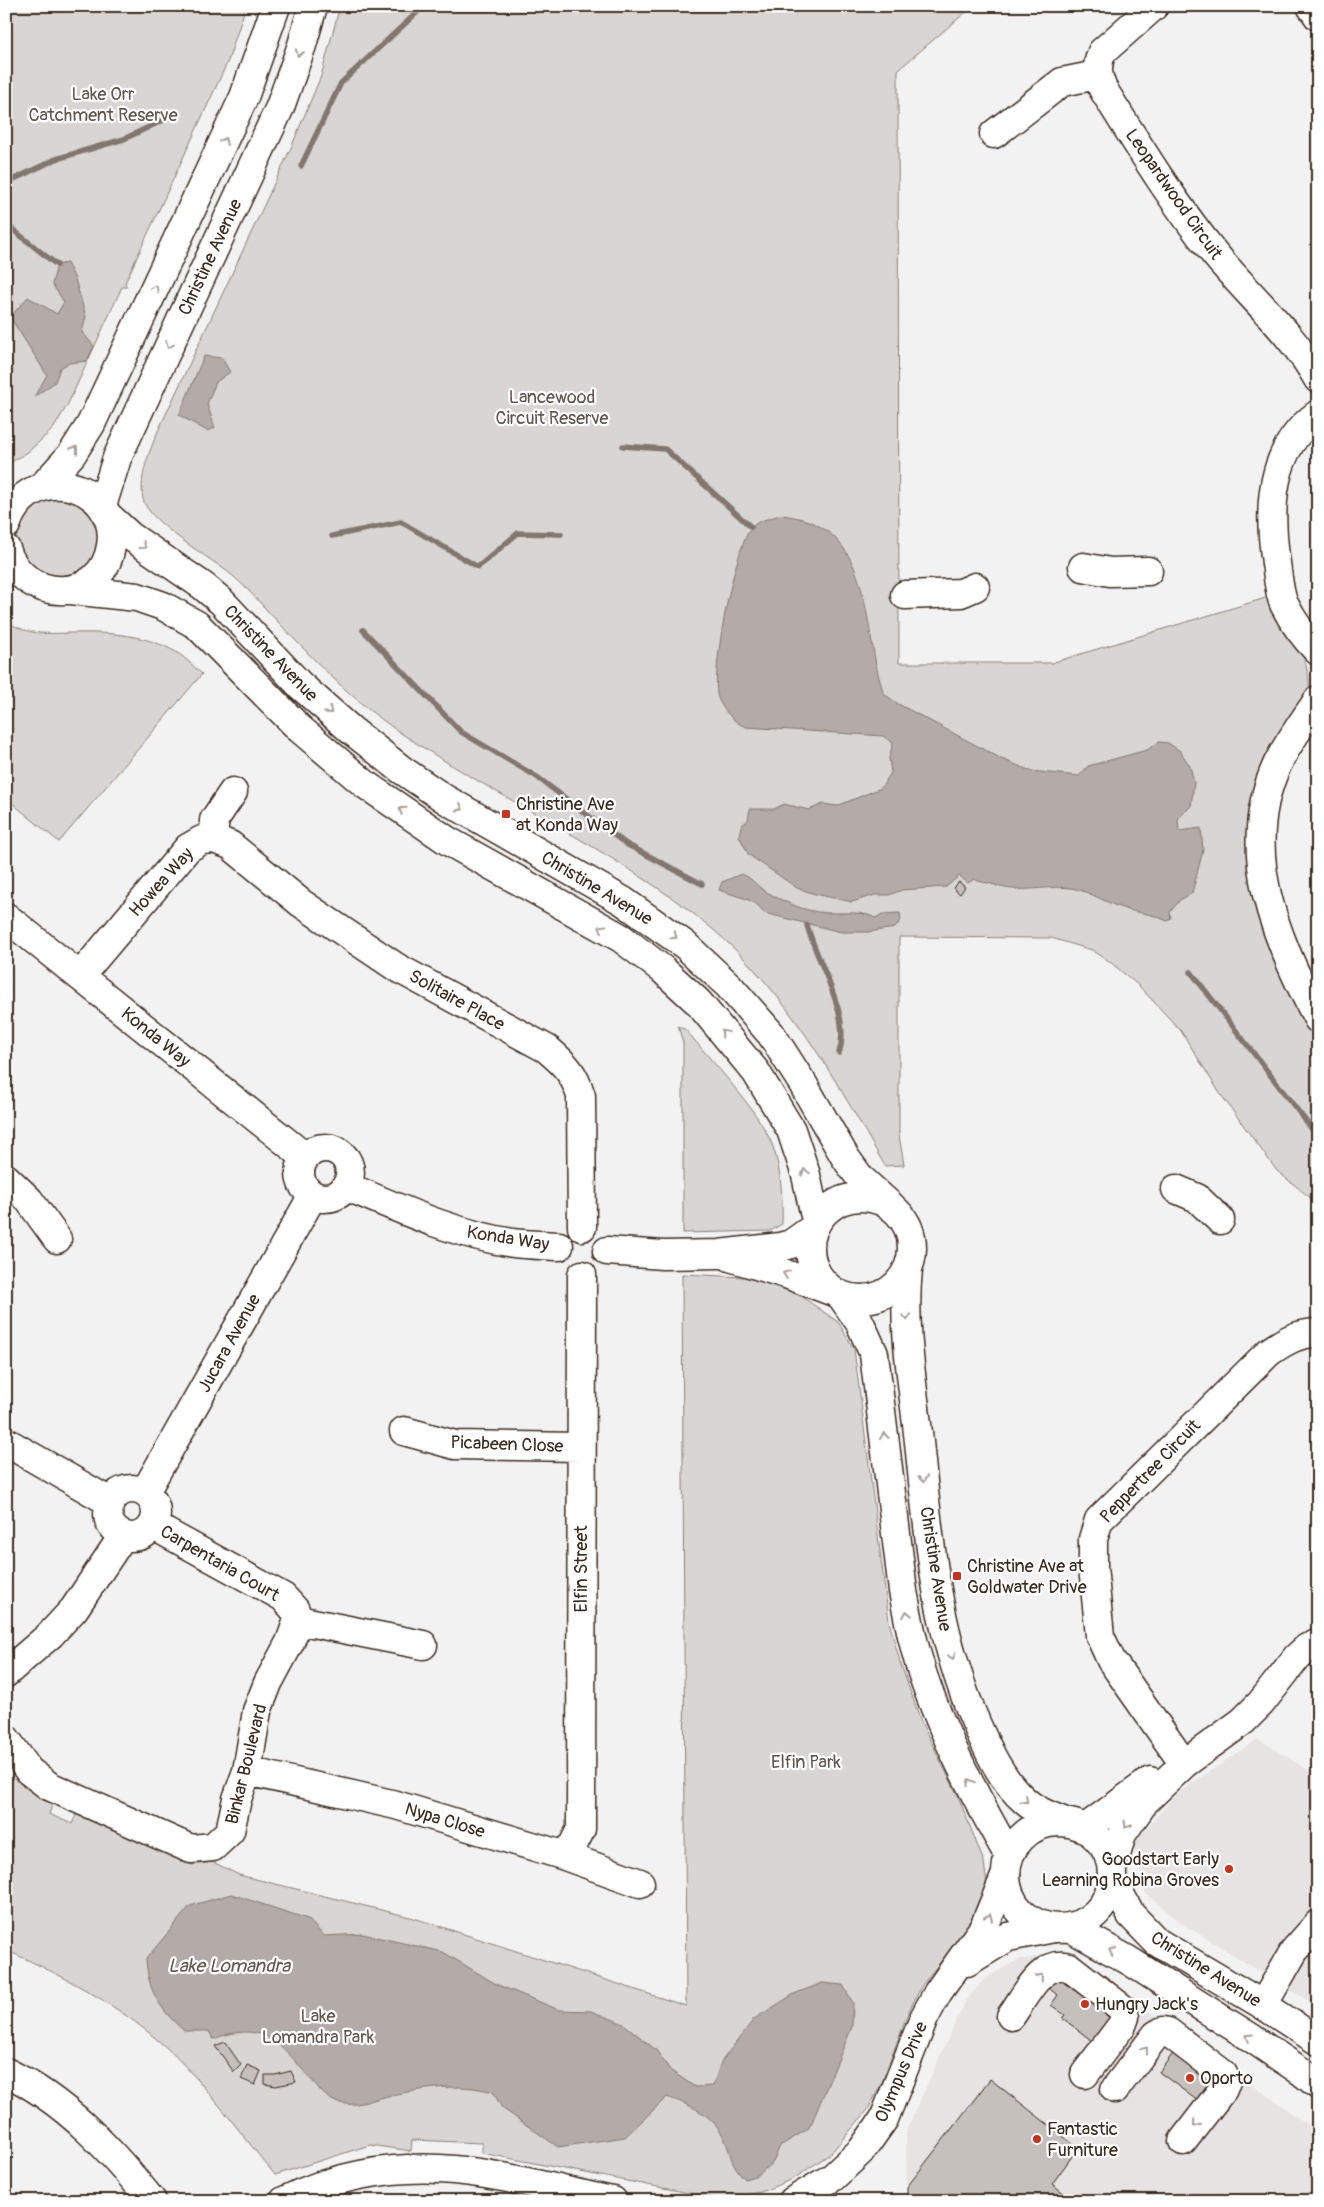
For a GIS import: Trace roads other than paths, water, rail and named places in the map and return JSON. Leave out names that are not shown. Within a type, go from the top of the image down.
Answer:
[{"type":"street","name":"Christine Avenue","points":[[6,525],[11,511],[72,454],[91,424],[244,97],[276,6]]},
{"type":"street","name":"Christine Avenue","points":[[313,6],[302,46],[280,107],[116,458],[104,510],[137,541],[196,581],[221,601],[301,686],[351,730],[402,770],[445,799],[623,901],[691,950],[738,996],[771,1034],[804,1084],[845,1158],[861,1180],[892,1207]]},
{"type":"street","points":[[994,134],[1062,82],[1097,75],[1098,62],[1102,52],[1154,6]]},
{"type":"street","points":[[1312,6],[1318,16]]},
{"type":"street","name":"Leopardwood Circuit","points":[[1097,75],[1103,89],[1166,188],[1219,259],[1291,340],[1318,380]]},
{"type":"street","points":[[1318,414],[1292,441],[1281,461],[1274,480],[1271,509],[1272,538],[1284,603],[1318,651]]},
{"type":"street","points":[[24,497],[60,484],[76,487],[90,495],[104,510],[111,537],[107,561],[98,574],[86,584],[71,590]]},
{"type":"street","points":[[6,549],[13,575]]},
{"type":"street","points":[[1083,567],[1110,572],[1148,571]]},
{"type":"street","name":"Christine Avenue","points":[[13,575],[34,586],[52,591],[71,590],[137,597],[163,606],[197,625],[300,729],[366,785],[448,841],[621,938],[662,969],[698,1002],[756,1072],[792,1130],[806,1175],[815,1224]]},
{"type":"street","points":[[905,595],[961,593],[975,587]]},
{"type":"street","points":[[1318,700],[1277,766],[1261,818],[1260,848],[1263,880],[1270,911],[1284,950],[1318,1019]]},
{"type":"street","name":"Howea Way","points":[[80,976],[188,848],[202,840],[214,839],[214,820],[233,792]]},
{"type":"street","name":"Solitaire Place","points":[[214,839],[230,845],[301,903],[396,966],[547,1049],[563,1063],[576,1079],[581,1096],[582,1227]]},
{"type":"street","name":"Konda Way","points":[[6,917],[306,1158]]},
{"type":"street","points":[[319,1149],[327,1149],[342,1156],[349,1170],[346,1186],[335,1196],[320,1198],[313,1195],[303,1185],[300,1178],[302,1163],[306,1158],[319,1149]]},
{"type":"street","points":[[6,1178],[29,1200],[57,1239]]},
{"type":"street","name":"Konda Way","points":[[346,1186],[432,1222],[468,1233],[513,1243],[559,1246]]},
{"type":"street","points":[[1176,1189],[1197,1198],[1220,1220]]},
{"type":"street","name":"Jucara Avenue","points":[[145,1492],[313,1195]]},
{"type":"street","points":[[607,1251],[663,1254],[720,1254],[780,1247],[791,1244],[815,1224],[830,1207],[844,1199],[861,1196],[877,1199],[892,1207],[908,1228],[913,1245],[908,1269],[900,1282],[888,1293],[873,1299],[857,1300],[786,1274],[720,1254]]},
{"type":"street","points":[[815,1224],[809,1246],[811,1264],[819,1279],[837,1294]]},
{"type":"street","points":[[582,1227],[589,1228],[602,1236],[607,1251],[606,1258],[597,1271],[582,1275],[576,1274],[564,1266],[559,1246],[567,1233],[582,1227]]},
{"type":"street","name":"Christine Avenue","points":[[908,1269],[906,1308],[929,1540],[934,1580],[948,1644],[974,1718],[987,1748],[1004,1777],[1024,1800],[1036,1810],[1076,1826]]},
{"type":"street","name":"Elfin Street","points":[[562,1855],[573,1845],[581,1829],[580,1447],[582,1275]]},
{"type":"street","name":"Christine Avenue","points":[[837,1294],[860,1323],[874,1354],[903,1591],[909,1624],[925,1684],[1007,1865]]},
{"type":"street","name":"Peppertree Circuit","points":[[1184,1764],[1111,1660],[1100,1636],[1093,1567],[1093,1539],[1099,1520],[1269,1352],[1289,1339],[1306,1333],[1318,1334]]},
{"type":"street","name":"Picabeen Close","points":[[404,1431],[455,1445],[580,1447]]},
{"type":"street","points":[[6,1442],[110,1502]]},
{"type":"street","points":[[137,1489],[145,1492],[155,1503],[157,1511],[154,1526],[144,1535],[137,1537],[123,1536],[111,1525],[108,1518],[110,1502],[122,1491],[137,1489]]},
{"type":"street","name":"Carpentaria Court","points":[[154,1526],[283,1597],[295,1610],[298,1620]]},
{"type":"street","points":[[6,1673],[50,1636],[74,1610],[123,1536]]},
{"type":"street","points":[[298,1620],[423,1645]]},
{"type":"street","name":"Binkar Boulevard","points":[[6,1739],[29,1771],[49,1786],[191,1849],[213,1847],[230,1831],[237,1799],[247,1771],[257,1711],[268,1683],[290,1642],[298,1620]]},
{"type":"street","points":[[1112,1874],[1107,1853],[1098,1839],[1076,1826],[1050,1823],[1033,1829],[1018,1841],[1007,1865],[1008,1890],[1015,1904],[1025,1916],[1038,1924],[1061,1927],[1085,1921],[1098,1910],[1108,1896],[1122,1834],[1145,1801],[1184,1764],[1243,1722],[1261,1703],[1297,1657],[1307,1648],[1318,1642]]},
{"type":"street","points":[[1076,1826],[1157,1776],[1184,1764]]},
{"type":"street","name":"Nypa Close","points":[[247,1771],[396,1805],[562,1855],[640,1883]]},
{"type":"street","name":"Olympus Drive","points":[[793,2201],[833,2177],[862,2150],[884,2119],[924,2018],[938,1992],[984,1927],[1007,1865]]},
{"type":"street","name":"Christine Avenue","points":[[1112,1874],[1131,1915],[1157,1942],[1263,2005],[1318,2041]]},
{"type":"street","points":[[1318,1924],[1294,1951],[1263,2005],[1266,2024],[1278,2040],[1318,2068]]},
{"type":"street","name":"Christine Avenue","points":[[1061,1927],[1128,1960],[1258,2042],[1318,2085]]},
{"type":"street","name":"Olympus Drive","points":[[953,1972],[1008,1937],[1061,1927]]},
{"type":"street","points":[[1011,2016],[1041,1974],[1051,1966],[1060,1964],[1069,1967],[1122,2009],[1125,2017],[1122,2025],[1085,2074]]},
{"type":"street","points":[[1115,2089],[1156,2035],[1163,2031],[1168,2032],[1223,2074],[1226,2081],[1223,2089],[1183,2141]]},
{"type":"street","points":[[6,2072],[62,2106],[110,2150],[152,2201]]},
{"type":"street","points":[[284,2201],[326,2184],[375,2173],[439,2168],[482,2174],[605,2200]]},
{"type":"water","points":[[67,263],[75,279],[86,317],[82,332],[94,346],[87,361],[69,363],[60,368],[55,382],[34,397],[47,375],[10,317],[28,297],[57,314],[64,302],[52,284],[57,265]]},
{"type":"water","points":[[204,356],[222,358],[230,372],[216,382],[207,404],[215,428],[207,431],[179,415]]},
{"type":"water","points":[[780,515],[811,522],[834,537],[849,557],[859,582],[884,694],[900,705],[1002,759],[1031,771],[1079,776],[1088,766],[1147,750],[1159,742],[1168,743],[1180,751],[1190,766],[1194,783],[1191,806],[1178,819],[1179,831],[1201,828],[1203,850],[1192,893],[1180,900],[1170,912],[1171,918],[1167,921],[1155,916],[1128,910],[1076,889],[1056,887],[1013,889],[974,879],[968,883],[959,876],[946,887],[902,890],[889,895],[875,895],[852,902],[797,888],[749,855],[739,836],[741,826],[748,820],[750,809],[774,809],[784,804],[809,810],[823,804],[837,806],[881,788],[891,773],[889,758],[893,743],[883,736],[746,727],[729,716],[718,698],[716,685],[721,638],[738,558],[745,538],[752,527],[761,521]]},
{"type":"water","points":[[741,874],[750,878],[773,896],[808,910],[826,913],[852,913],[876,918],[882,914],[900,913],[901,920],[895,928],[868,932],[841,932],[764,913],[756,904],[719,890],[722,882]]},
{"type":"water","name":"Lake Lomandra","points":[[231,1894],[308,1919],[324,1936],[363,1934],[443,1952],[496,1984],[559,2010],[591,2011],[624,2024],[656,2050],[670,2070],[695,2087],[713,2086],[721,2062],[754,2019],[794,1994],[822,1983],[843,1985],[853,2003],[852,2027],[808,2129],[780,2146],[773,2162],[758,2175],[745,2179],[734,2165],[724,2137],[712,2121],[696,2109],[667,2097],[625,2137],[558,2147],[502,2108],[493,2092],[480,2089],[453,2087],[425,2089],[357,2104],[340,2103],[333,2101],[323,2094],[294,2059],[273,2040],[248,2032],[232,2033],[213,2039],[209,2031],[184,2031],[168,2015],[157,1999],[149,1981],[146,1959],[190,1906]]},
{"type":"waterway","points":[[301,166],[341,83],[424,6]]},
{"type":"waterway","points":[[6,183],[56,159],[124,139],[174,115]]},
{"type":"waterway","points":[[6,224],[57,265]]},
{"type":"waterway","points":[[623,446],[665,449],[751,527]]},
{"type":"waterway","points":[[332,536],[401,522],[478,567],[518,533],[561,534]]},
{"type":"waterway","points":[[363,630],[461,732],[537,777],[626,844],[702,884]]},
{"type":"waterway","points":[[807,925],[837,1006],[842,1038],[839,1053]]},
{"type":"waterway","points":[[1191,972],[1318,1137]]},
{"type":"place","name":"Christine Ave at Konda Way","points":[[506,814]]},
{"type":"place","name":"Christine Ave at Goldwater Drive","points":[[957,1576]]},
{"type":"place","name":"Goodstart Early Learning Robina Groves","points":[[1229,1869]]},
{"type":"place","name":"Hungry Jack's","points":[[1085,2004]]},
{"type":"place","name":"Oporto","points":[[1190,2078]]},
{"type":"place","name":"Fantastic Furniture","points":[[1037,2139]]},
{"type":"park label","name":"Lake Orr Catchment Reserve","points":[[103,104]]},
{"type":"park label","name":"Lancewood Circuit Reserve","points":[[552,407]]},
{"type":"park label","name":"Elfin Park","points":[[806,1762]]},
{"type":"park label","name":"Lake Lomandra Park","points":[[318,2026]]}]
